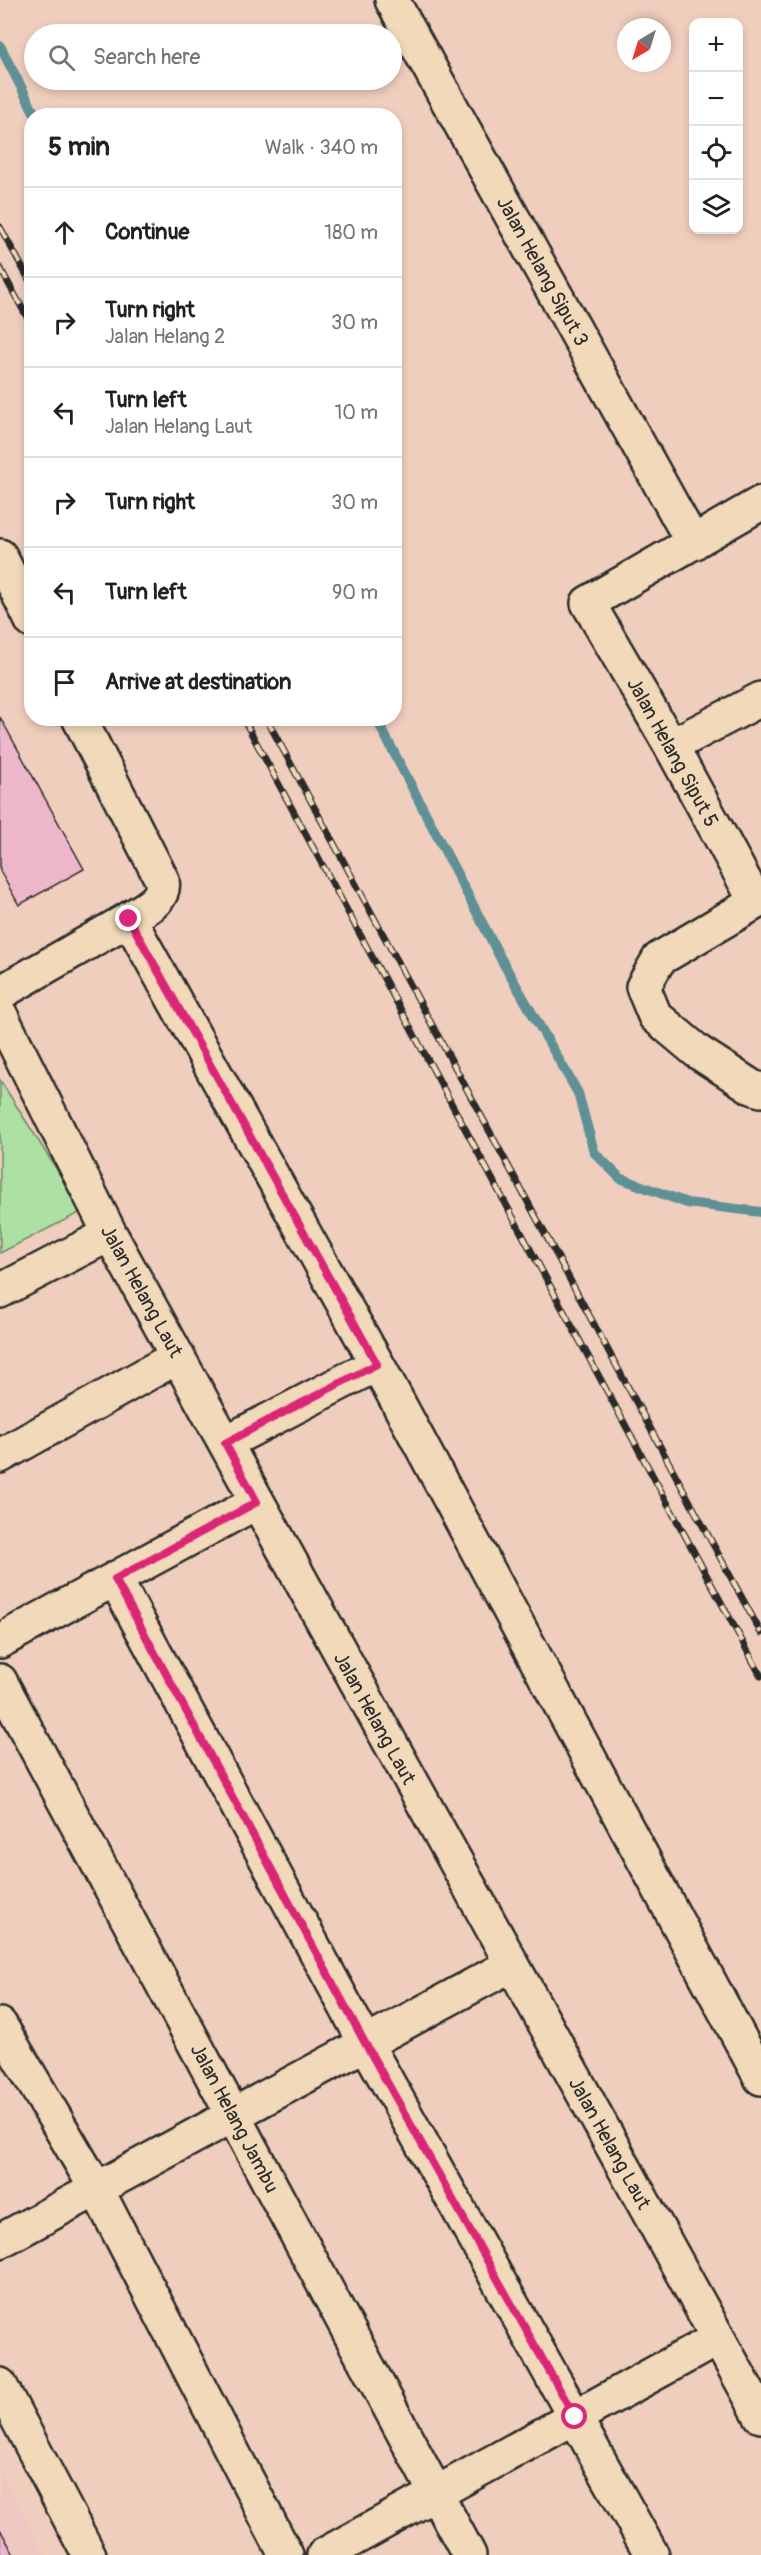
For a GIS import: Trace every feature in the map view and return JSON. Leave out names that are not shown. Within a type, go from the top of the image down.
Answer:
[{"type":"street","name":"Jalan Helang Siput 3","points":[[392,0],[693,543]]},
{"type":"street","points":[[693,543],[761,503]]},
{"type":"street","name":"Jalan Helang Siput 5","points":[[693,543],[588,603],[758,901]]},
{"type":"street","points":[[0,556],[24,605]]},
{"type":"street","points":[[671,746],[761,699]]},
{"type":"street","points":[[0,993],[129,919],[159,898],[163,891],[162,880],[83,726]]},
{"type":"street","points":[[758,901],[659,959],[644,987],[655,1016],[698,1052],[758,1086]]},
{"type":"street","points":[[129,919],[377,1364],[761,2078]]},
{"type":"street","name":"Jalan Helang Laut","points":[[0,1014],[110,1234],[761,2416]]},
{"type":"street","points":[[0,1291],[110,1234]]},
{"type":"street","points":[[0,1456],[177,1357]]},
{"type":"street","points":[[225,1443],[377,1364]]},
{"type":"street","points":[[0,1641],[257,1502]]},
{"type":"street","points":[[115,1579],[365,2043],[652,2555]]},
{"type":"street","name":"Jalan Helang Jambu","points":[[0,1681],[469,2555]]},
{"type":"street","points":[[0,2241],[511,1965]]},
{"type":"street","points":[[0,2025],[96,2188],[286,2555]]},
{"type":"street","points":[[324,2555],[717,2339]]},
{"type":"street","points":[[0,2385],[89,2555]]},
{"type":"shaded area","points":[[0,2471],[46,2555],[0,2555]]},
{"type":"green space","points":[[0,1080],[83,1211],[0,1253]]},
{"type":"building","points":[[0,717],[84,869],[19,905],[0,871]]},
{"type":"building","points":[[0,2529],[14,2555],[0,2555]]},
{"type":"waterway","points":[[0,46],[32,108]]},
{"type":"waterway","points":[[380,726],[501,959],[578,1093],[594,1152],[620,1178],[687,1203],[761,1212]]},
{"type":"railway","points":[[0,227],[24,270]]},
{"type":"railway","points":[[0,268],[24,312]]},
{"type":"railway","points":[[247,726],[761,1676]]},
{"type":"railway","points":[[270,726],[761,1633]]},
{"type":"route","points":[[129,919],[377,1364],[225,1443],[257,1502],[115,1579],[365,2043],[575,2417]]}]
